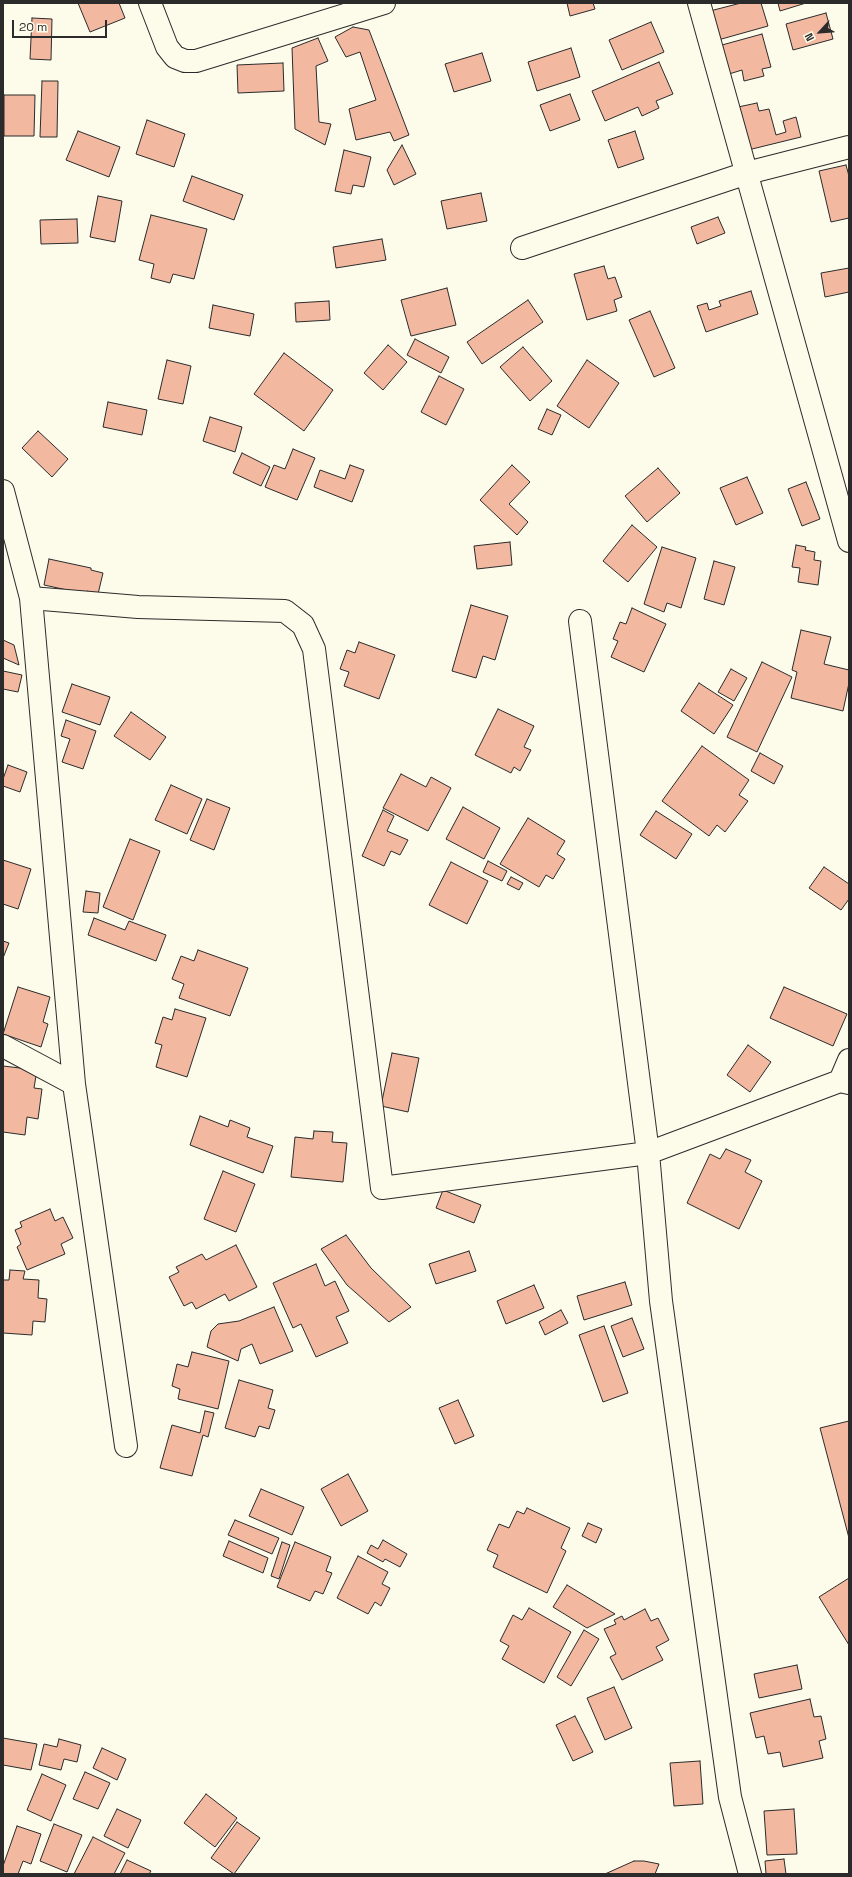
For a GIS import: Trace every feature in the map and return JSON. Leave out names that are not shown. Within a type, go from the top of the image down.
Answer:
[{"type":"street","points":[[150,3],[167,48],[175,57],[185,61],[196,60],[384,3]]},
{"type":"street","points":[[700,3],[849,541]]},
{"type":"street","points":[[522,248],[747,173],[849,148]]},
{"type":"street","points":[[3,491],[31,598],[74,1084],[126,1446]]},
{"type":"street","points":[[31,598],[138,606],[285,611],[303,625],[314,649],[382,1188],[648,1153],[845,1082],[849,1060]]},
{"type":"street","points":[[580,621],[648,1153],[661,1301],[730,1797],[750,1874]]},
{"type":"street","points":[[3,1046],[74,1084]]},
{"type":"building","points":[[78,3],[119,3],[125,18],[90,32]]},
{"type":"building","points":[[567,3],[593,3],[595,9],[570,16]]},
{"type":"building","points":[[741,3],[761,3],[768,26],[718,40],[710,11]]},
{"type":"building","points":[[778,3],[806,3],[780,11]]},
{"type":"building","points":[[826,13],[833,39],[793,50],[786,24]]},
{"type":"building","points":[[32,18],[52,19],[51,60],[30,59]]},
{"type":"building","points":[[651,22],[664,52],[622,70],[609,40]]},
{"type":"building","points":[[353,27],[369,30],[409,135],[394,141],[390,132],[356,140],[349,109],[376,100],[360,52],[346,57],[335,37]]},
{"type":"building","points":[[762,34],[771,67],[762,69],[764,76],[744,81],[742,70],[729,74],[722,45]]},
{"type":"building","points":[[318,38],[328,61],[316,66],[319,122],[331,124],[325,145],[295,129],[292,48]]},
{"type":"building","points":[[571,48],[580,77],[537,91],[528,62]]},
{"type":"building","points":[[482,53],[491,81],[454,92],[445,64]]},
{"type":"building","points":[[659,62],[673,94],[656,101],[659,108],[642,116],[638,107],[605,121],[592,91]]},
{"type":"building","points":[[283,63],[284,91],[238,93],[237,65]]},
{"type":"building","points":[[42,81],[58,81],[57,137],[40,137]]},
{"type":"building","points":[[570,94],[580,120],[550,131],[540,105]]},
{"type":"building","points":[[4,95],[35,95],[34,136],[4,136]]},
{"type":"building","points":[[757,103],[759,111],[769,109],[776,135],[786,132],[783,121],[796,117],[801,137],[748,150],[738,107]]},
{"type":"building","points":[[147,120],[185,134],[174,167],[136,154]]},
{"type":"building","points":[[78,131],[120,147],[109,177],[66,160]]},
{"type":"building","points":[[635,131],[644,159],[618,168],[608,140]]},
{"type":"building","points":[[402,145],[416,174],[394,185],[387,170]]},
{"type":"building","points":[[344,150],[371,157],[364,187],[353,185],[351,194],[335,191]]},
{"type":"building","points":[[846,165],[849,176],[849,218],[831,222],[819,171]]},
{"type":"building","points":[[192,176],[243,195],[234,220],[183,201]]},
{"type":"building","points":[[481,193],[487,221],[447,229],[441,201]]},
{"type":"building","points":[[98,196],[122,201],[115,242],[90,237]]},
{"type":"building","points":[[151,215],[207,229],[194,279],[173,274],[170,283],[151,278],[154,264],[139,260]]},
{"type":"building","points":[[718,217],[725,233],[697,244],[691,227]]},
{"type":"building","points":[[77,219],[78,243],[41,244],[40,220]]},
{"type":"building","points":[[382,239],[386,260],[336,268],[333,247]]},
{"type":"building","points":[[604,266],[608,279],[615,277],[622,297],[614,300],[617,311],[587,320],[574,274]]},
{"type":"building","points":[[849,268],[849,292],[825,297],[821,273]]},
{"type":"building","points":[[447,288],[456,325],[411,336],[401,300]]},
{"type":"building","points":[[751,291],[758,314],[706,332],[697,306],[707,303],[709,310],[721,306],[719,301]]},
{"type":"building","points":[[528,300],[543,322],[482,364],[467,342]]},
{"type":"building","points":[[329,301],[330,320],[296,322],[295,303]]},
{"type":"building","points":[[213,305],[254,314],[250,336],[209,328]]},
{"type":"building","points":[[650,311],[675,368],[654,377],[629,320]]},
{"type":"building","points":[[415,339],[449,357],[441,373],[407,355]]},
{"type":"building","points":[[388,345],[407,362],[383,390],[364,373]]},
{"type":"building","points":[[523,347],[552,381],[530,401],[500,367]]},
{"type":"building","points":[[284,353],[333,390],[304,431],[254,394]]},
{"type":"building","points":[[167,360],[191,366],[183,404],[158,399]]},
{"type":"building","points":[[587,360],[619,383],[589,428],[557,406]]},
{"type":"building","points":[[439,376],[464,389],[446,425],[421,412]]},
{"type":"building","points":[[108,402],[147,410],[142,435],[103,427]]},
{"type":"building","points":[[547,409],[561,415],[552,435],[538,429]]},
{"type":"building","points":[[210,417],[242,427],[235,452],[203,441]]},
{"type":"building","points":[[38,431],[68,459],[52,477],[22,448]]},
{"type":"building","points":[[293,449],[315,458],[297,500],[265,487],[274,465],[285,469]]},
{"type":"building","points":[[242,453],[270,467],[261,486],[233,473]]},
{"type":"building","points":[[350,465],[364,470],[352,502],[314,487],[320,470],[345,479]]},
{"type":"building","points":[[512,465],[530,482],[509,504],[528,522],[517,535],[480,500]]},
{"type":"building","points":[[658,468],[680,493],[647,522],[625,496]]},
{"type":"building","points":[[747,477],[763,513],[736,525],[720,488]]},
{"type":"building","points":[[806,482],[820,519],[802,526],[788,489]]},
{"type":"building","points":[[632,525],[657,547],[628,582],[603,561]]},
{"type":"building","points":[[510,542],[512,565],[477,569],[474,546]]},
{"type":"building","points":[[796,545],[806,547],[805,550],[815,552],[814,560],[821,561],[818,585],[798,582],[800,568],[792,567]]},
{"type":"building","points":[[662,547],[696,558],[681,608],[667,603],[664,612],[644,604]]},
{"type":"building","points":[[49,559],[91,568],[91,570],[103,573],[98,594],[87,591],[86,594],[44,585]]},
{"type":"building","points":[[714,561],[735,567],[724,605],[704,599]]},
{"type":"building","points":[[471,605],[508,616],[495,660],[483,656],[476,678],[452,671]]},
{"type":"building","points":[[632,608],[666,624],[644,672],[611,657],[618,641],[613,639],[620,622],[626,624]]},
{"type":"building","points":[[801,630],[831,637],[824,664],[849,670],[849,683],[843,711],[791,698],[797,672],[792,670]]},
{"type":"building","points":[[3,640],[14,645],[19,665],[3,658]]},
{"type":"building","points":[[359,642],[395,655],[379,699],[344,686],[349,672],[340,669],[347,650],[355,653]]},
{"type":"building","points":[[762,662],[792,677],[757,752],[727,737]]},
{"type":"building","points":[[731,669],[747,678],[734,701],[718,692]]},
{"type":"building","points":[[3,671],[22,675],[18,692],[3,689]]},
{"type":"building","points":[[699,683],[733,705],[714,734],[681,711]]},
{"type":"building","points":[[72,684],[110,697],[100,725],[62,712]]},
{"type":"building","points":[[498,709],[534,726],[524,747],[531,750],[520,771],[514,767],[511,773],[475,755]]},
{"type":"building","points":[[131,712],[166,737],[150,760],[114,736]]},
{"type":"building","points":[[66,720],[96,731],[83,769],[62,762],[70,739],[61,736]]},
{"type":"building","points":[[702,746],[749,780],[739,795],[748,801],[725,832],[717,825],[709,836],[662,801]]},
{"type":"building","points":[[760,753],[783,766],[774,784],[751,771]]},
{"type":"building","points":[[8,765],[27,772],[20,792],[3,786],[3,779]]},
{"type":"building","points":[[401,774],[426,787],[431,777],[451,788],[428,831],[383,808]]},
{"type":"building","points":[[171,785],[202,799],[187,834],[155,820]]},
{"type":"building","points":[[207,799],[230,808],[214,850],[190,840]]},
{"type":"building","points":[[463,807],[500,828],[484,859],[446,839]]},
{"type":"building","points":[[383,810],[394,816],[387,831],[408,840],[400,855],[391,851],[384,866],[362,856]]},
{"type":"building","points":[[656,811],[692,834],[676,859],[640,835]]},
{"type":"building","points":[[528,818],[565,841],[557,854],[565,859],[553,879],[546,875],[539,887],[500,864]]},
{"type":"building","points":[[130,839],[160,851],[133,920],[103,907]]},
{"type":"building","points":[[3,860],[31,869],[18,909],[3,904]]},
{"type":"building","points":[[488,861],[507,871],[502,881],[483,872]]},
{"type":"building","points":[[451,862],[488,881],[467,924],[429,905]]},
{"type":"building","points":[[824,867],[849,884],[849,899],[841,910],[809,888]]},
{"type":"building","points":[[511,877],[523,883],[519,890],[507,884]]},
{"type":"building","points":[[86,891],[100,893],[98,913],[83,912]]},
{"type":"building","points":[[94,918],[125,930],[129,921],[166,935],[156,961],[88,935]]},
{"type":"building","points":[[3,941],[9,943],[3,958]]},
{"type":"building","points":[[198,950],[248,968],[230,1016],[179,998],[184,984],[172,979],[181,956],[194,961]]},
{"type":"building","points":[[18,987],[50,997],[43,1022],[48,1024],[41,1047],[3,1034]]},
{"type":"building","points":[[784,987],[847,1014],[833,1046],[770,1018]]},
{"type":"building","points":[[175,1009],[206,1018],[187,1077],[156,1067],[162,1045],[155,1043],[163,1017],[172,1020]]},
{"type":"building","points":[[748,1045],[771,1062],[750,1092],[727,1075]]},
{"type":"building","points":[[392,1053],[419,1058],[408,1112],[381,1106]]},
{"type":"building","points":[[3,1066],[37,1070],[34,1088],[42,1089],[38,1119],[27,1117],[25,1135],[3,1132]]},
{"type":"building","points":[[200,1116],[228,1127],[230,1120],[250,1128],[247,1137],[273,1146],[263,1173],[190,1145]]},
{"type":"building","points":[[314,1131],[333,1132],[332,1142],[347,1143],[343,1182],[291,1177],[295,1137],[313,1139]]},
{"type":"building","points":[[726,1149],[751,1160],[745,1172],[762,1181],[739,1229],[687,1203],[710,1154],[720,1159]]},
{"type":"building","points":[[223,1171],[255,1184],[236,1232],[204,1219]]},
{"type":"building","points":[[443,1190],[481,1205],[474,1223],[436,1208]]},
{"type":"building","points":[[50,1209],[55,1221],[63,1217],[73,1238],[61,1244],[65,1254],[27,1270],[17,1247],[21,1244],[15,1230],[22,1227],[20,1222]]},
{"type":"building","points":[[346,1235],[371,1268],[411,1307],[389,1322],[347,1285],[321,1249]]},
{"type":"building","points":[[236,1245],[257,1287],[229,1301],[225,1294],[196,1309],[192,1302],[184,1306],[169,1277],[179,1272],[176,1267],[202,1254],[206,1260]]},
{"type":"building","points":[[469,1251],[476,1271],[436,1284],[429,1264]]},
{"type":"building","points":[[316,1264],[325,1286],[335,1281],[349,1311],[336,1317],[348,1343],[316,1357],[301,1324],[293,1328],[273,1283]]},
{"type":"building","points":[[10,1270],[25,1271],[23,1279],[39,1280],[38,1298],[47,1299],[45,1322],[33,1321],[32,1335],[3,1333],[3,1280],[9,1280]]},
{"type":"building","points":[[625,1282],[632,1305],[584,1320],[577,1296]]},
{"type":"building","points":[[534,1285],[544,1308],[506,1324],[497,1301]]},
{"type":"building","points":[[274,1307],[293,1351],[260,1364],[252,1344],[241,1349],[238,1361],[207,1347],[211,1331],[218,1324],[239,1321]]},
{"type":"building","points":[[561,1310],[568,1323],[545,1335],[539,1322]]},
{"type":"building","points":[[632,1318],[644,1349],[623,1357],[611,1326]]},
{"type":"building","points":[[604,1326],[628,1393],[603,1402],[579,1335]]},
{"type":"building","points":[[192,1352],[229,1361],[218,1409],[178,1399],[180,1389],[172,1386],[177,1364],[188,1367]]},
{"type":"building","points":[[239,1380],[273,1390],[268,1408],[275,1410],[269,1429],[259,1426],[255,1437],[225,1428]]},
{"type":"building","points":[[458,1400],[474,1436],[455,1444],[439,1408]]},
{"type":"building","points":[[205,1411],[214,1413],[208,1437],[203,1435],[192,1476],[160,1468],[172,1425],[200,1433]]},
{"type":"building","points":[[849,1421],[849,1538],[820,1428]]},
{"type":"building","points":[[348,1474],[368,1511],[341,1526],[321,1489]]},
{"type":"building","points":[[261,1489],[304,1507],[292,1535],[249,1516]]},
{"type":"building","points":[[527,1508],[570,1528],[561,1548],[566,1551],[547,1593],[493,1567],[498,1555],[487,1550],[499,1524],[509,1528],[517,1511],[524,1514]]},
{"type":"building","points":[[235,1520],[279,1538],[272,1554],[228,1535]]},
{"type":"building","points":[[588,1523],[602,1529],[596,1543],[582,1536]]},
{"type":"building","points":[[383,1540],[407,1554],[400,1567],[385,1559],[383,1562],[367,1553],[371,1545],[378,1549]]},
{"type":"building","points":[[229,1541],[268,1558],[263,1573],[223,1556]]},
{"type":"building","points":[[282,1542],[290,1545],[279,1579],[271,1576]]},
{"type":"building","points":[[295,1542],[331,1557],[326,1571],[332,1573],[323,1594],[315,1591],[310,1601],[277,1587]]},
{"type":"building","points":[[358,1556],[388,1572],[382,1584],[390,1588],[381,1606],[375,1602],[368,1614],[337,1598]]},
{"type":"building","points":[[849,1578],[849,1645],[819,1597]]},
{"type":"building","points":[[567,1585],[615,1614],[587,1628],[553,1607]]},
{"type":"building","points":[[529,1608],[571,1632],[544,1683],[502,1659],[509,1646],[500,1641],[513,1615],[522,1620]]},
{"type":"building","points":[[645,1609],[651,1621],[658,1618],[669,1640],[656,1647],[663,1660],[622,1680],[610,1657],[616,1654],[604,1629],[616,1624],[614,1620],[622,1616],[624,1620]]},
{"type":"building","points":[[584,1630],[599,1639],[571,1686],[557,1677]]},
{"type":"building","points":[[797,1665],[802,1689],[759,1698],[754,1674]]},
{"type":"building","points":[[614,1687],[632,1728],[605,1740],[587,1698]]},
{"type":"building","points":[[810,1699],[814,1717],[821,1716],[826,1739],[819,1741],[823,1758],[783,1767],[780,1752],[768,1754],[764,1736],[756,1738],[750,1713]]},
{"type":"building","points":[[575,1716],[593,1752],[573,1761],[556,1725]]},
{"type":"building","points":[[3,1738],[37,1744],[31,1770],[3,1765]]},
{"type":"building","points":[[59,1739],[81,1745],[77,1762],[64,1759],[61,1770],[39,1765],[44,1744],[57,1747]]},
{"type":"building","points":[[102,1748],[126,1759],[117,1780],[93,1768]]},
{"type":"building","points":[[700,1761],[703,1804],[674,1806],[670,1763]]},
{"type":"building","points":[[85,1772],[110,1783],[98,1809],[73,1799]]},
{"type":"building","points":[[42,1774],[66,1785],[51,1821],[27,1810]]},
{"type":"building","points":[[206,1794],[237,1818],[215,1847],[184,1823]]},
{"type":"building","points":[[117,1809],[141,1820],[128,1848],[104,1836]]},
{"type":"building","points":[[794,1809],[797,1854],[767,1855],[764,1811]]},
{"type":"building","points":[[237,1822],[260,1838],[234,1874],[211,1858]]},
{"type":"building","points":[[54,1824],[82,1835],[67,1872],[40,1861]]},
{"type":"building","points":[[17,1826],[41,1834],[31,1864],[23,1861],[18,1874],[3,1874],[3,1866]]},
{"type":"building","points":[[93,1837],[125,1853],[114,1874],[74,1874]]},
{"type":"building","points":[[784,1859],[786,1874],[766,1874],[765,1861]]},
{"type":"building","points":[[127,1860],[151,1871],[149,1874],[120,1874]]},
{"type":"building","points":[[634,1861],[659,1864],[655,1874],[605,1874]]}]
